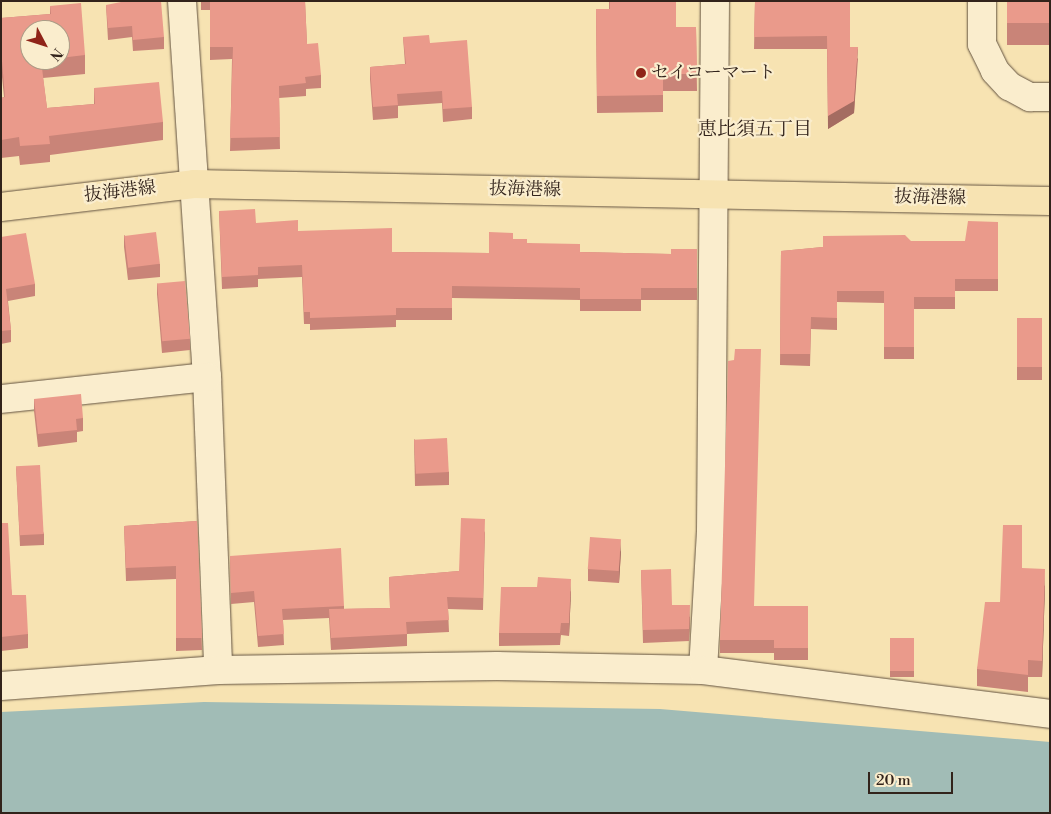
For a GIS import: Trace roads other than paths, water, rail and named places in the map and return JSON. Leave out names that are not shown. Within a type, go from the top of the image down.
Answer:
[{"type":"main road","name":"抜海港線","points":[[1,207],[194,184],[1050,201]]},
{"type":"street","points":[[182,1],[207,377],[218,670]]},
{"type":"street","points":[[703,670],[711,532],[716,194],[715,1]]},
{"type":"street","points":[[982,1],[982,44],[995,70],[1010,86],[1030,97],[1050,97]]},
{"type":"street","points":[[1,399],[207,377]]},
{"type":"street","points":[[1,686],[218,670],[497,666],[703,670],[1050,714]]},
{"type":"water","points":[[204,702],[660,709],[1050,742],[1050,813],[1,813],[1,712]]},
{"type":"place","name":"セイコーマート","points":[[641,73]]},
{"type":"district","name":"恵比須五丁目","points":[[755,130]]}]
